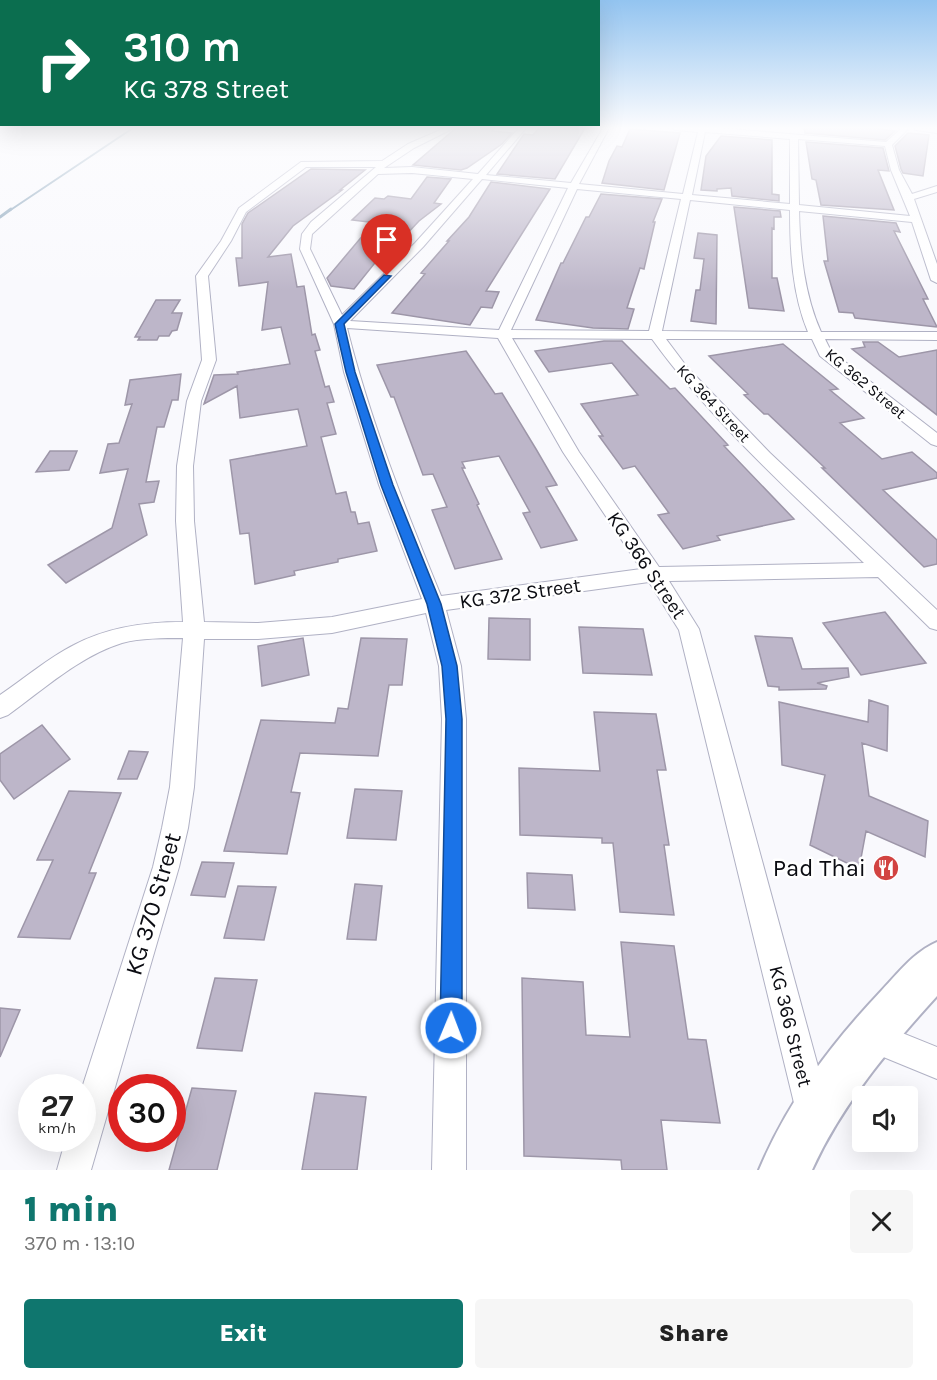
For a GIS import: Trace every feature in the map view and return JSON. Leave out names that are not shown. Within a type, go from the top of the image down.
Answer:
[{"type":"main road","points":[[785,1170],[814,1113],[870,1036],[937,964]]},
{"type":"street","name":"KG 370 Street","points":[[74,1170],[175,828],[182,787],[194,631],[185,521],[185,466],[194,401],[209,360],[209,339],[202,288],[203,273],[226,241],[242,210],[279,183]]},
{"type":"street","points":[[363,183],[315,224],[307,234],[305,249],[340,324],[351,372],[387,485],[434,604],[450,666],[454,719],[449,1170]]},
{"type":"street","points":[[340,324],[419,245],[473,183]]},
{"type":"street","name":"KG 370 Street","points":[[545,183],[914,219]]},
{"type":"street","points":[[655,333],[692,183]]},
{"type":"street","name":"KG 362 Street","points":[[795,183],[803,292],[814,334],[825,352],[937,441]]},
{"type":"street","points":[[901,183],[909,198],[914,219],[937,280]]},
{"type":"street","points":[[503,334],[574,185]]},
{"type":"street","points":[[909,198],[937,189]]},
{"type":"street","points":[[340,324],[503,334],[937,336]]},
{"type":"street","name":"KG 364 Street","points":[[655,333],[682,370],[764,456],[937,622]]},
{"type":"street","name":"KG 366 Street","points":[[503,334],[535,394],[575,458],[656,574],[689,629],[814,1113]]},
{"type":"street","name":"KG 372 Street","points":[[0,708],[81,651],[121,635],[158,630],[258,631],[332,625],[434,604],[656,574],[883,570]]},
{"type":"street","points":[[870,1036],[937,1063]]},
{"type":"building","points":[[292,183],[349,183],[293,226],[268,257],[291,254],[297,287],[304,286],[312,335],[315,334],[320,350],[315,351],[325,387],[329,386],[334,402],[327,403],[336,434],[321,437],[336,494],[346,492],[351,512],[355,512],[358,524],[369,522],[377,551],[338,559],[338,562],[294,571],[295,575],[255,584],[249,533],[240,534],[230,460],[307,446],[298,409],[240,418],[237,386],[204,404],[214,375],[238,374],[237,372],[290,364],[281,327],[262,330],[268,282],[239,286],[236,258],[242,258],[242,224],[248,213]]},
{"type":"building","points":[[423,183],[448,183],[434,203],[441,204],[419,221],[387,255],[382,254],[354,289],[331,286],[327,278],[369,228],[377,223],[352,220],[375,198],[384,199],[388,196],[411,199]]},
{"type":"building","points":[[491,183],[550,189],[486,291],[499,292],[492,308],[481,307],[470,325],[392,313],[425,274],[421,273],[469,217]]},
{"type":"building","points":[[602,183],[666,183],[664,190]]},
{"type":"building","points":[[702,183],[772,183],[772,194],[779,195],[779,201],[732,196],[731,188],[717,189],[717,191],[701,190]]},
{"type":"building","points":[[817,183],[883,183],[894,210],[821,205]]},
{"type":"building","points":[[601,194],[662,199],[653,222],[655,222],[644,269],[640,268],[627,308],[634,309],[628,329],[593,328],[536,320],[561,263]]},
{"type":"building","points":[[734,207],[780,211],[781,217],[774,217],[774,229],[772,228],[772,278],[777,278],[784,311],[749,308]]},
{"type":"building","points":[[823,216],[896,223],[900,232],[894,231],[928,299],[923,299],[937,327],[855,318],[853,313],[839,312],[824,261],[828,261]]},
{"type":"building","points":[[698,233],[717,235],[716,324],[691,321],[696,290],[700,290],[704,259],[694,258]]},
{"type":"building","points":[[156,300],[180,300],[172,313],[182,313],[177,330],[172,331],[169,336],[159,336],[157,340],[138,340],[140,337],[135,337]]},
{"type":"building","points":[[604,341],[622,341],[670,389],[675,388],[728,445],[724,446],[794,519],[717,536],[720,540],[683,549],[658,515],[669,513],[635,466],[623,469],[599,436],[603,436],[581,404],[638,395],[612,363],[549,372],[535,351]]},
{"type":"building","points":[[863,342],[878,342],[899,357],[937,350],[937,415],[852,349],[865,347]]},
{"type":"building","points":[[783,344],[838,389],[830,390],[864,418],[840,423],[882,459],[912,452],[937,473],[937,478],[883,490],[937,540],[937,564],[924,567],[822,468],[825,468],[768,414],[764,414],[744,395],[748,394],[709,356]]},
{"type":"building","points":[[466,351],[495,394],[502,393],[536,449],[557,485],[546,487],[577,540],[541,548],[523,513],[530,512],[499,456],[462,462],[465,468],[462,468],[479,504],[477,505],[502,559],[455,569],[432,510],[447,507],[433,474],[423,475],[394,397],[391,397],[377,365]]},
{"type":"building","points":[[181,374],[178,400],[172,400],[164,427],[157,427],[146,482],[159,481],[154,502],[139,504],[147,535],[66,583],[48,565],[112,528],[128,469],[100,473],[108,444],[119,443],[132,404],[125,405],[130,380]]},
{"type":"building","points":[[50,451],[77,451],[69,470],[36,472]]},
{"type":"building","points":[[885,612],[926,663],[861,675],[823,623]]},
{"type":"building","points":[[489,618],[530,619],[530,660],[488,659]]},
{"type":"building","points":[[579,627],[643,629],[652,675],[583,673]]},
{"type":"building","points":[[755,636],[792,638],[802,669],[848,668],[849,677],[817,683],[827,686],[826,689],[779,690],[779,687],[768,686]]},
{"type":"building","points":[[303,638],[309,675],[262,686],[258,646]]},
{"type":"building","points":[[361,638],[407,639],[402,685],[389,685],[378,756],[300,753],[291,792],[300,793],[287,854],[224,851],[261,720],[335,723],[338,708],[348,709]]},
{"type":"building","points":[[869,700],[888,706],[887,751],[862,743],[869,796],[928,821],[925,857],[866,831],[859,869],[810,845],[825,775],[782,765],[779,702],[868,722]]},
{"type":"building","points":[[594,712],[656,714],[666,770],[657,770],[669,845],[664,845],[674,915],[620,912],[613,843],[602,843],[602,838],[520,835],[519,768],[600,771]]},
{"type":"building","points":[[42,725],[70,759],[14,799],[0,780],[0,754]]},
{"type":"building","points":[[129,751],[148,752],[137,779],[118,779]]},
{"type":"building","points":[[355,789],[402,791],[396,840],[347,838]]},
{"type":"building","points":[[69,791],[121,793],[89,873],[96,873],[70,939],[18,937],[53,860],[37,860]]},
{"type":"building","points":[[202,862],[234,863],[225,897],[191,895]]},
{"type":"building","points":[[527,873],[572,875],[575,910],[528,908]]},
{"type":"building","points":[[355,884],[382,886],[376,940],[347,939]]},
{"type":"building","points":[[238,886],[276,887],[264,940],[224,938]]},
{"type":"building","points":[[621,942],[674,946],[688,1039],[706,1040],[720,1123],[661,1120],[667,1170],[622,1170],[621,1160],[524,1156],[522,978],[583,982],[586,1035],[630,1037]]},
{"type":"building","points":[[215,978],[257,980],[242,1051],[197,1048]]},
{"type":"building","points":[[0,1008],[20,1010],[0,1057]]},
{"type":"building","points":[[192,1088],[236,1091],[217,1170],[169,1170],[174,1152],[186,1152],[186,1109]]},
{"type":"building","points":[[315,1093],[366,1097],[357,1170],[302,1170]]},
{"type":"waterway","points":[[9,211],[51,183]]},
{"type":"waterway","points":[[0,217],[11,209]]},
{"type":"place","name":"Pad Thai","points":[[886,868]]},
{"type":"route","points":[[387,276],[340,324],[351,372],[387,485],[434,604],[450,666],[454,719],[451,1028]]}]
